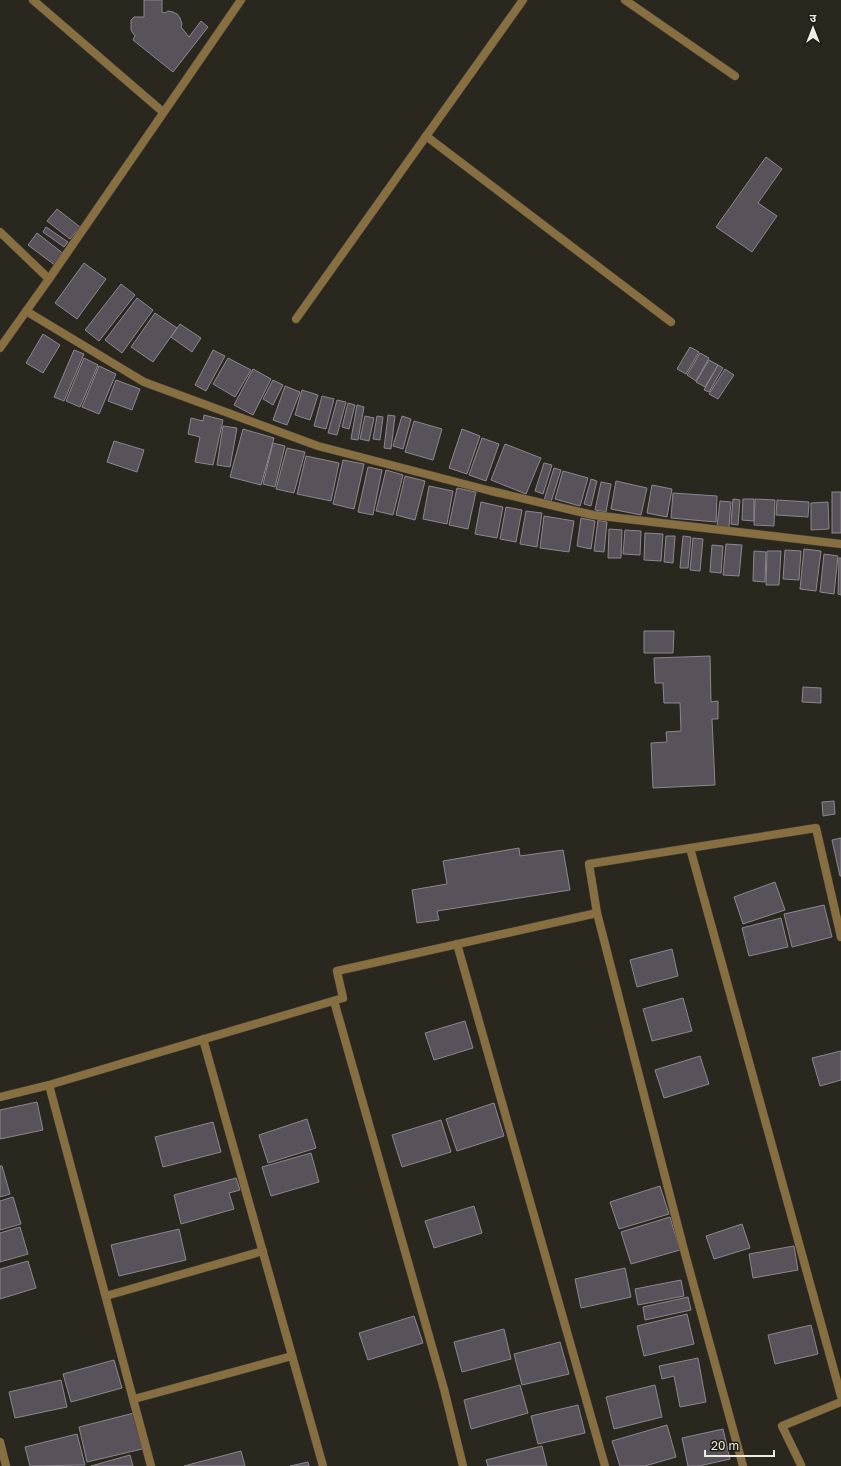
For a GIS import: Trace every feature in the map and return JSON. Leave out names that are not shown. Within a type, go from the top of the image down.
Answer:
[{"type":"street","points":[[33,0],[163,112]]},
{"type":"street","points":[[0,348],[241,0]]},
{"type":"street","points":[[296,319],[523,0]]},
{"type":"street","points":[[625,0],[735,76]]},
{"type":"street","points":[[426,136],[671,322]]},
{"type":"street","points":[[0,232],[49,279]]},
{"type":"street","points":[[26,311],[144,382],[318,446],[491,491],[593,515],[841,544]]},
{"type":"street","points":[[742,1466],[684,1250],[597,913],[590,864],[816,828],[841,937]]},
{"type":"street","points":[[690,848],[841,1396]]},
{"type":"street","points":[[0,1097],[49,1085],[343,998],[337,971],[597,913]]},
{"type":"street","points":[[456,944],[605,1466]]},
{"type":"street","points":[[334,1001],[442,1381],[463,1466]]},
{"type":"street","points":[[204,1039],[323,1466]]},
{"type":"street","points":[[49,1085],[151,1466]]},
{"type":"street","points":[[106,1296],[263,1251]]},
{"type":"street","points":[[134,1399],[292,1356]]},
{"type":"street","points":[[800,1466],[782,1426],[841,1402]]},
{"type":"street","points":[[0,1442],[6,1466]]},
{"type":"building","points":[[144,0],[162,0],[162,12],[165,13],[168,11],[177,14],[182,24],[181,27],[189,37],[201,21],[208,27],[173,72],[133,40],[135,36],[131,30],[131,20],[134,17],[144,17]]},
{"type":"building","points":[[766,157],[782,169],[758,203],[777,216],[752,252],[716,227]]},
{"type":"building","points":[[57,209],[80,227],[70,239],[47,221]]},
{"type":"building","points":[[46,227],[68,242],[64,247],[43,232]]},
{"type":"building","points":[[37,233],[65,255],[56,266],[28,245]]},
{"type":"building","points":[[84,263],[106,279],[77,319],[55,303]]},
{"type":"building","points":[[121,284],[135,295],[99,341],[85,330]]},
{"type":"building","points":[[137,298],[153,310],[122,353],[105,340]]},
{"type":"building","points":[[155,313],[177,328],[153,362],[131,347]]},
{"type":"building","points":[[180,324],[201,338],[192,352],[171,337]]},
{"type":"building","points":[[43,334],[60,345],[43,373],[26,363]]},
{"type":"building","points":[[690,347],[699,352],[686,374],[677,369]]},
{"type":"building","points":[[74,350],[84,354],[64,401],[54,397]]},
{"type":"building","points":[[213,350],[225,356],[206,391],[195,385]]},
{"type":"building","points":[[700,353],[709,358],[696,381],[687,375]]},
{"type":"building","points":[[84,358],[98,365],[80,407],[66,401]]},
{"type":"building","points":[[228,358],[251,370],[235,397],[213,384]]},
{"type":"building","points":[[709,360],[718,365],[705,387],[696,382]]},
{"type":"building","points":[[718,365],[723,368],[709,392],[704,390]]},
{"type":"building","points":[[99,366],[116,374],[99,414],[82,407]]},
{"type":"building","points":[[253,369],[271,379],[253,415],[234,405]]},
{"type":"building","points":[[725,369],[734,375],[718,399],[709,394]]},
{"type":"building","points":[[116,380],[140,389],[132,410],[108,401]]},
{"type":"building","points":[[273,380],[283,385],[273,405],[263,399]]},
{"type":"building","points":[[285,386],[300,392],[287,425],[273,420]]},
{"type":"building","points":[[302,390],[318,395],[310,420],[295,415]]},
{"type":"building","points":[[322,396],[334,399],[326,429],[314,426]]},
{"type":"building","points":[[337,400],[346,402],[337,435],[328,433]]},
{"type":"building","points":[[348,403],[355,405],[349,429],[342,427]]},
{"type":"building","points":[[357,405],[364,407],[358,440],[351,439]]},
{"type":"building","points":[[204,415],[223,420],[213,465],[195,462],[200,437],[188,434],[191,418],[203,421]]},
{"type":"building","points":[[388,415],[395,416],[391,449],[384,448]]},
{"type":"building","points":[[365,416],[374,418],[369,441],[360,439]]},
{"type":"building","points":[[377,416],[383,417],[380,440],[373,439]]},
{"type":"building","points":[[402,416],[411,419],[403,449],[393,446]]},
{"type":"building","points":[[414,421],[442,429],[433,460],[405,452]]},
{"type":"building","points":[[223,426],[237,428],[230,467],[217,465]]},
{"type":"building","points":[[243,429],[274,438],[261,485],[230,477]]},
{"type":"building","points":[[462,429],[480,436],[467,474],[449,468]]},
{"type":"building","points":[[482,438],[499,444],[486,481],[469,475]]},
{"type":"building","points":[[114,441],[144,450],[137,472],[107,462]]},
{"type":"building","points":[[273,443],[285,446],[275,487],[263,484]]},
{"type":"building","points":[[505,444],[541,458],[526,494],[491,480]]},
{"type":"building","points":[[287,448],[305,452],[294,493],[276,489]]},
{"type":"building","points":[[306,456],[339,463],[331,501],[297,494]]},
{"type":"building","points":[[343,460],[364,464],[354,509],[333,504]]},
{"type":"building","points":[[544,463],[552,465],[543,494],[535,491]]},
{"type":"building","points":[[368,467],[382,470],[373,515],[358,512]]},
{"type":"building","points":[[554,468],[561,470],[551,502],[544,500]]},
{"type":"building","points":[[386,470],[403,475],[393,515],[376,511]]},
{"type":"building","points":[[563,471],[588,478],[580,506],[555,499]]},
{"type":"building","points":[[405,476],[425,481],[415,520],[396,515]]},
{"type":"building","points":[[591,479],[597,481],[591,506],[584,504]]},
{"type":"building","points":[[616,481],[647,488],[641,515],[611,509]]},
{"type":"building","points":[[601,482],[611,484],[606,512],[595,510]]},
{"type":"building","points":[[652,485],[672,489],[667,517],[647,513]]},
{"type":"building","points":[[429,486],[453,491],[447,524],[423,519]]},
{"type":"building","points":[[457,488],[476,492],[468,529],[449,525]]},
{"type":"building","points":[[832,492],[841,492],[841,533],[832,533]]},
{"type":"building","points":[[673,493],[717,496],[716,522],[671,518]]},
{"type":"building","points":[[733,499],[740,500],[738,525],[731,524]]},
{"type":"building","points":[[743,499],[754,499],[754,521],[742,520]]},
{"type":"building","points":[[755,499],[775,500],[774,526],[754,525]]},
{"type":"building","points":[[777,500],[809,502],[808,517],[776,515]]},
{"type":"building","points":[[720,501],[731,502],[729,527],[717,526]]},
{"type":"building","points":[[481,502],[503,507],[497,538],[475,534]]},
{"type":"building","points":[[828,502],[829,529],[811,530],[811,503]]},
{"type":"building","points":[[506,507],[522,510],[516,542],[500,539]]},
{"type":"building","points":[[526,511],[542,513],[537,547],[520,544]]},
{"type":"building","points":[[544,516],[574,521],[569,552],[540,548]]},
{"type":"building","points":[[581,518],[595,521],[591,549],[577,546]]},
{"type":"building","points":[[598,520],[607,522],[604,552],[594,551]]},
{"type":"building","points":[[609,529],[622,530],[621,558],[608,558]]},
{"type":"building","points":[[625,530],[641,531],[640,555],[623,554]]},
{"type":"building","points":[[645,533],[663,534],[661,561],[644,560]]},
{"type":"building","points":[[666,536],[675,536],[673,563],[664,562]]},
{"type":"building","points":[[683,536],[691,537],[688,568],[680,568]]},
{"type":"building","points":[[693,538],[703,539],[700,571],[690,570]]},
{"type":"building","points":[[726,544],[742,545],[739,576],[723,575]]},
{"type":"building","points":[[712,545],[723,546],[721,573],[710,572]]},
{"type":"building","points":[[804,549],[821,551],[816,591],[800,589]]},
{"type":"building","points":[[785,550],[801,551],[799,580],[783,579]]},
{"type":"building","points":[[754,551],[766,552],[765,582],[753,581]]},
{"type":"building","points":[[767,551],[781,551],[779,585],[766,585]]},
{"type":"building","points":[[824,554],[838,556],[834,594],[820,592]]},
{"type":"building","points":[[839,558],[841,558],[841,595],[838,594]]},
{"type":"building","points":[[644,631],[674,631],[673,653],[644,653]]},
{"type":"building","points":[[710,656],[711,702],[718,701],[718,719],[712,719],[715,785],[653,788],[651,743],[667,742],[666,732],[681,731],[680,703],[664,703],[663,683],[655,683],[654,658]]},
{"type":"building","points":[[803,687],[821,688],[821,703],[802,702]]},
{"type":"building","points":[[834,801],[835,814],[823,816],[822,802]]},
{"type":"building","points":[[841,838],[841,876],[840,876],[832,840]]},
{"type":"building","points":[[519,848],[520,856],[563,850],[570,890],[437,911],[439,920],[417,923],[412,890],[447,884],[443,861]]},
{"type":"building","points":[[775,882],[785,910],[743,924],[734,897]]},
{"type":"building","points":[[824,905],[832,937],[792,947],[784,914]]},
{"type":"building","points":[[781,918],[788,947],[749,956],[742,928]]},
{"type":"building","points":[[672,949],[678,976],[637,987],[630,960]]},
{"type":"building","points":[[683,998],[692,1031],[652,1041],[643,1009]]},
{"type":"building","points":[[465,1021],[473,1048],[434,1060],[425,1033]]},
{"type":"building","points":[[841,1051],[841,1080],[820,1086],[812,1058]]},
{"type":"building","points":[[700,1056],[709,1084],[664,1098],[655,1070]]},
{"type":"building","points":[[37,1102],[43,1130],[0,1139],[0,1110]]},
{"type":"building","points":[[494,1103],[504,1136],[457,1151],[446,1119]]},
{"type":"building","points":[[307,1119],[316,1148],[268,1163],[259,1135]]},
{"type":"building","points":[[441,1120],[451,1152],[402,1167],[392,1135]]},
{"type":"building","points":[[213,1122],[221,1152],[163,1167],[155,1137]]},
{"type":"building","points":[[311,1153],[319,1182],[271,1196],[262,1167]]},
{"type":"building","points":[[0,1166],[2,1166],[10,1194],[0,1197]]},
{"type":"building","points":[[236,1178],[240,1190],[229,1193],[234,1209],[181,1224],[174,1195]]},
{"type":"building","points":[[660,1186],[669,1214],[619,1229],[610,1202]]},
{"type":"building","points":[[13,1197],[21,1224],[0,1230],[0,1201]]},
{"type":"building","points":[[474,1206],[482,1233],[434,1248],[425,1221]]},
{"type":"building","points":[[670,1217],[680,1250],[631,1264],[621,1232]]},
{"type":"building","points":[[742,1224],[750,1248],[714,1259],[706,1236]]},
{"type":"building","points":[[20,1227],[28,1254],[0,1262],[0,1233]]},
{"type":"building","points":[[179,1229],[186,1260],[119,1276],[111,1245]]},
{"type":"building","points":[[794,1246],[798,1270],[753,1278],[749,1254]]},
{"type":"building","points":[[28,1261],[36,1288],[0,1299],[0,1269]]},
{"type":"building","points":[[625,1268],[631,1297],[581,1308],[575,1279]]},
{"type":"building","points":[[681,1280],[684,1296],[638,1305],[635,1289]]},
{"type":"building","points":[[688,1297],[691,1310],[645,1320],[643,1307]]},
{"type":"building","points":[[687,1314],[694,1344],[644,1356],[637,1326]]},
{"type":"building","points":[[414,1316],[423,1343],[368,1360],[359,1333]]},
{"type":"building","points":[[811,1325],[818,1354],[775,1364],[768,1335]]},
{"type":"building","points":[[504,1329],[511,1359],[462,1372],[454,1342]]},
{"type":"building","points":[[560,1342],[569,1374],[522,1385],[514,1354]]},
{"type":"building","points":[[698,1358],[706,1402],[680,1407],[674,1376],[662,1379],[659,1366]]},
{"type":"building","points":[[114,1360],[122,1388],[71,1402],[63,1374]]},
{"type":"building","points":[[61,1380],[67,1407],[15,1418],[9,1392]]},
{"type":"building","points":[[520,1385],[528,1413],[471,1429],[464,1400]]},
{"type":"building","points":[[655,1385],[662,1417],[614,1429],[606,1397]]},
{"type":"building","points":[[578,1405],[585,1433],[538,1444],[531,1416]]},
{"type":"building","points":[[134,1413],[142,1449],[87,1462],[79,1427]]},
{"type":"building","points":[[667,1425],[676,1457],[645,1466],[620,1466],[612,1441]]},
{"type":"building","points":[[723,1429],[730,1459],[699,1466],[688,1466],[682,1438]]},
{"type":"building","points":[[77,1434],[85,1465],[30,1466],[25,1447]]},
{"type":"building","points":[[542,1446],[547,1466],[488,1466],[486,1460]]},
{"type":"building","points":[[241,1451],[245,1466],[184,1466]]},
{"type":"building","points":[[130,1455],[133,1466],[91,1466]]},
{"type":"building","points":[[308,1462],[309,1466],[290,1466]]}]
